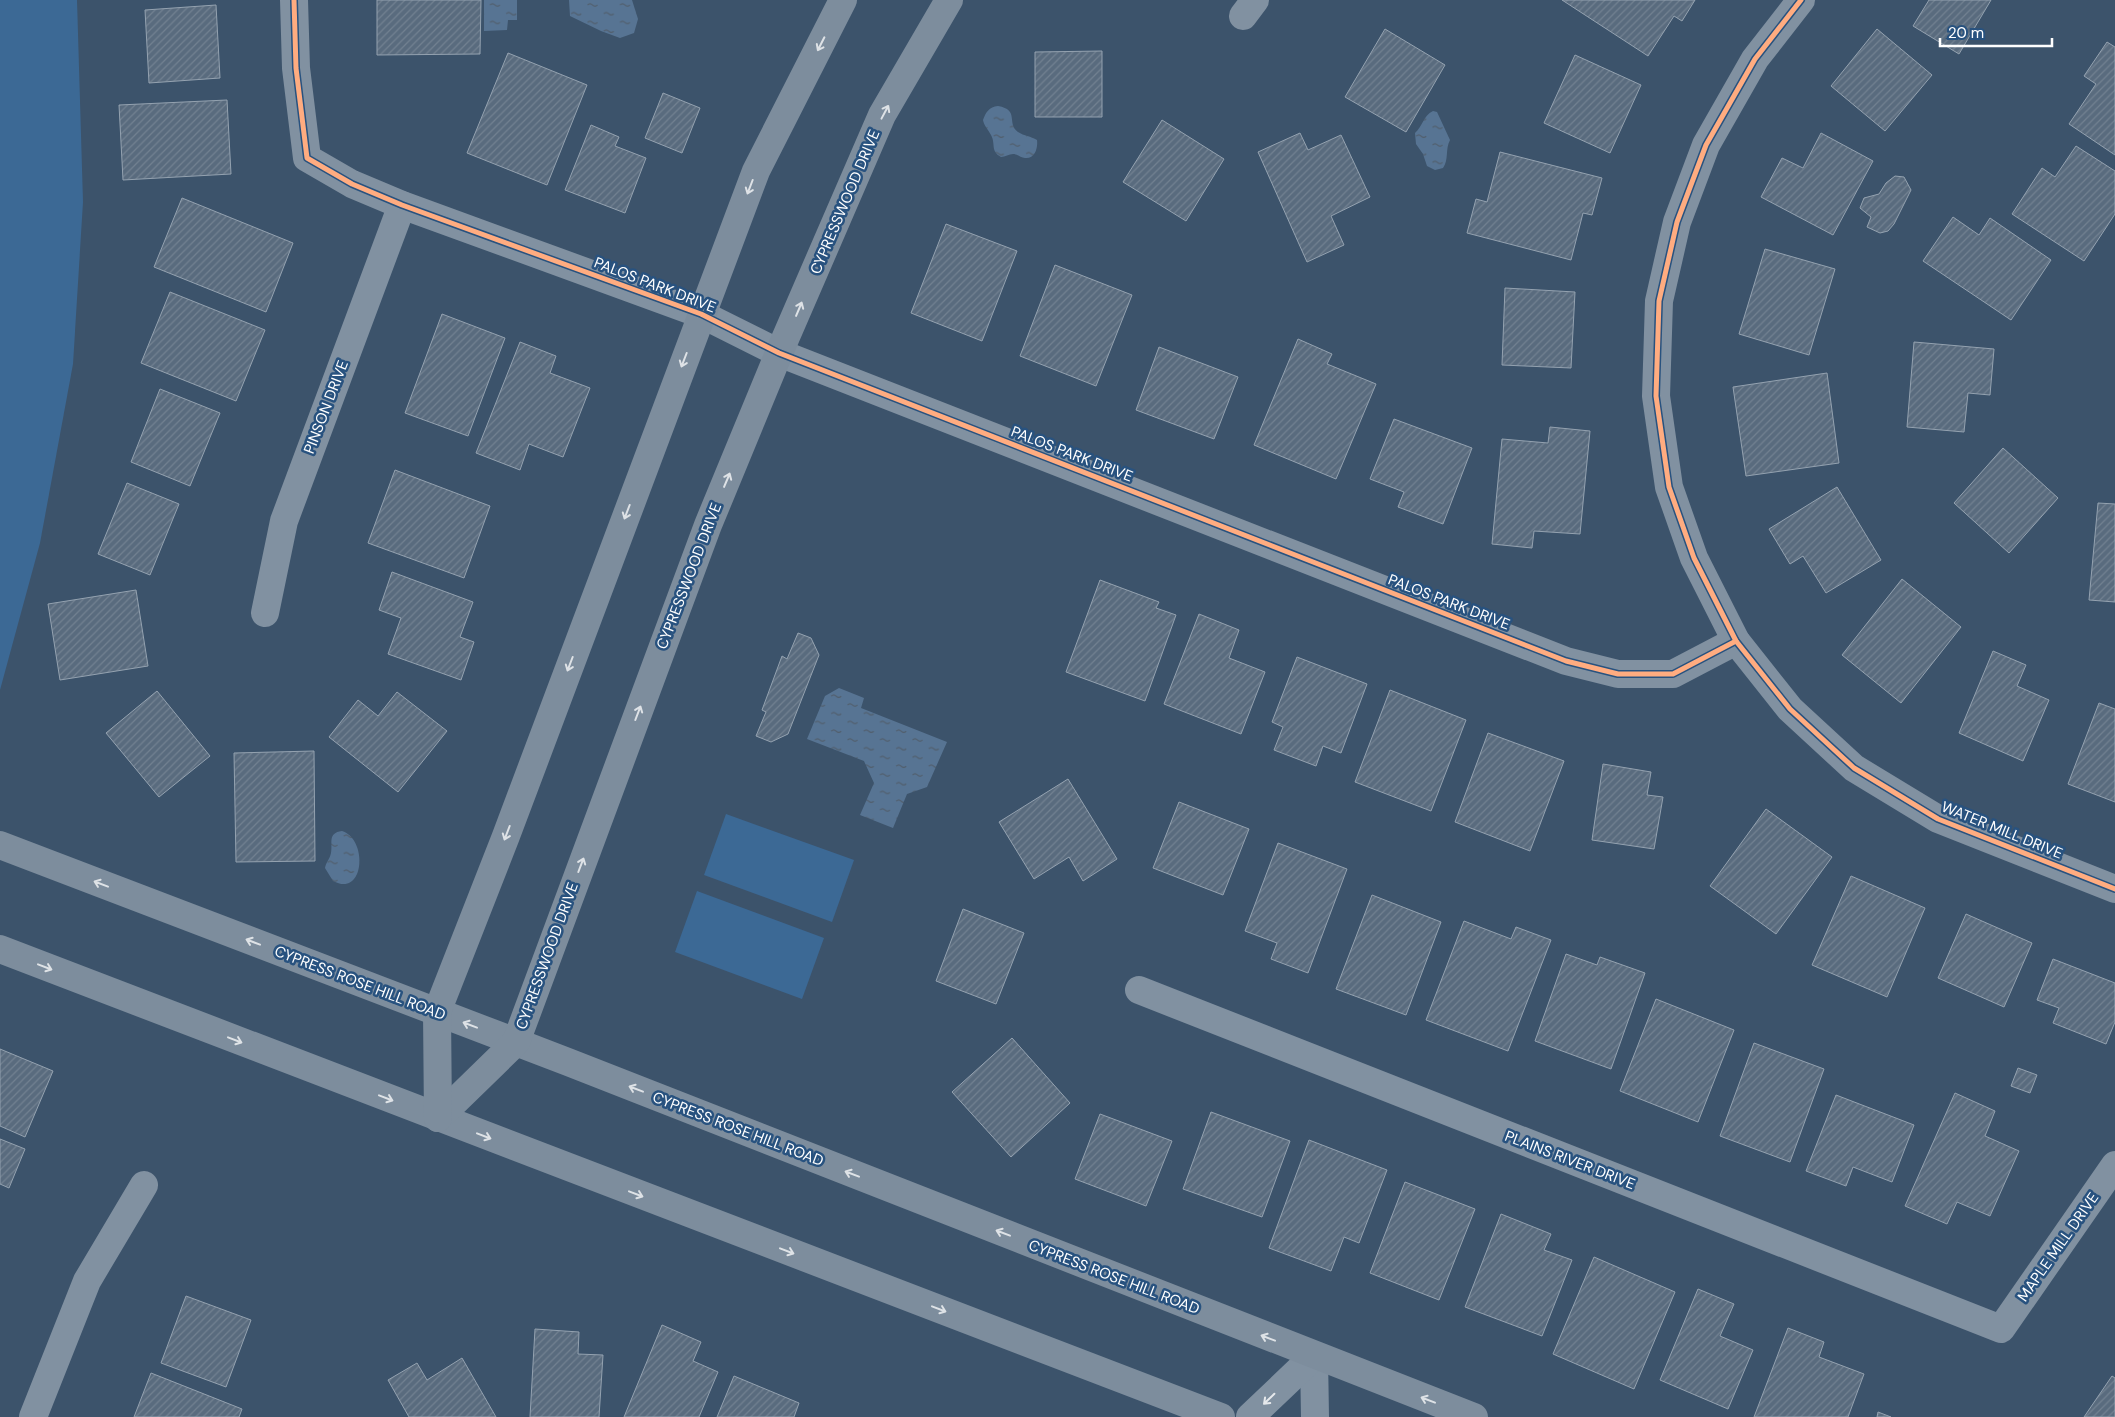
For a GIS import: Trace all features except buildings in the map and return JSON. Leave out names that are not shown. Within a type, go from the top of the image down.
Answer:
[{"type":"main road","points":[[438,1118],[437,1012],[512,820],[756,171],[843,0]]},
{"type":"main road","name":"CYPRESSWOOD DRIVE","points":[[438,1118],[516,1042],[704,534],[882,115],[949,0]]},
{"type":"main road","name":"CYPRESS ROSE HILL ROAD","points":[[0,845],[516,1042],[1314,1356],[1474,1417]]},
{"type":"main road","points":[[0,949],[1221,1417]]},
{"type":"street","name":"PALOS PARK DRIVE","points":[[294,0],[296,68],[307,158],[352,184],[402,205],[701,314],[780,353],[1566,661],[1618,674],[1674,674],[1736,641]]},
{"type":"street","name":"WATER MILL DRIVE","points":[[1801,0],[1755,60],[1706,145],[1676,222],[1659,301],[1656,396],[1669,487],[1694,558],[1736,641],[1790,709],[1854,768],[1938,819],[2115,889]]},
{"type":"street","name":"PINSON DRIVE","points":[[265,613],[284,521],[402,205]]},
{"type":"street","name":"PLAINS RIVER DRIVE","points":[[1139,990],[2001,1329]]},
{"type":"street","name":"MAPLE MILL DRIVE","points":[[2001,1329],[2115,1165]]},
{"type":"street","points":[[33,1417],[87,1281],[144,1185]]},
{"type":"street","points":[[1250,1417],[1314,1356]]},
{"type":"street","points":[[1314,1356],[1314,1417]]},
{"type":"shaded area","points":[[0,0],[77,0],[83,202],[73,364],[40,543],[0,690]]},
{"type":"shaded area","points":[[726,814],[854,860],[832,922],[704,875]]},
{"type":"shaded area","points":[[697,891],[824,938],[802,999],[675,952]]},
{"type":"water","points":[[484,0],[517,0],[517,20],[508,20],[507,30],[484,31]]},
{"type":"water","points":[[569,0],[632,0],[638,19],[634,33],[620,38],[570,16]]},
{"type":"water","points":[[998,106],[1009,110],[1013,125],[1018,132],[1037,140],[1036,149],[1031,157],[1024,158],[1013,154],[1001,157],[994,150],[992,138],[983,120],[988,110]]},
{"type":"water","points":[[1433,111],[1437,112],[1450,140],[1445,165],[1443,168],[1435,170],[1427,166],[1423,154],[1416,144],[1415,133]]},
{"type":"water","points":[[839,688],[864,698],[861,708],[947,742],[927,787],[907,794],[893,828],[860,815],[874,783],[864,761],[807,739],[825,696]]},
{"type":"water","points":[[342,831],[350,836],[356,845],[359,855],[357,875],[352,881],[344,884],[333,881],[325,868],[331,853],[332,836]]},
{"type":"cycle path","points":[[294,0],[296,68],[307,158],[352,184],[402,205],[701,314],[779,353],[1566,661],[1618,674],[1673,674],[1736,641]]},
{"type":"cycle path","points":[[1801,0],[1755,59],[1706,145],[1677,222],[1659,301],[1656,396],[1669,487],[1694,558],[1736,641],[1790,709],[1854,768],[1938,819],[2115,889]]}]
